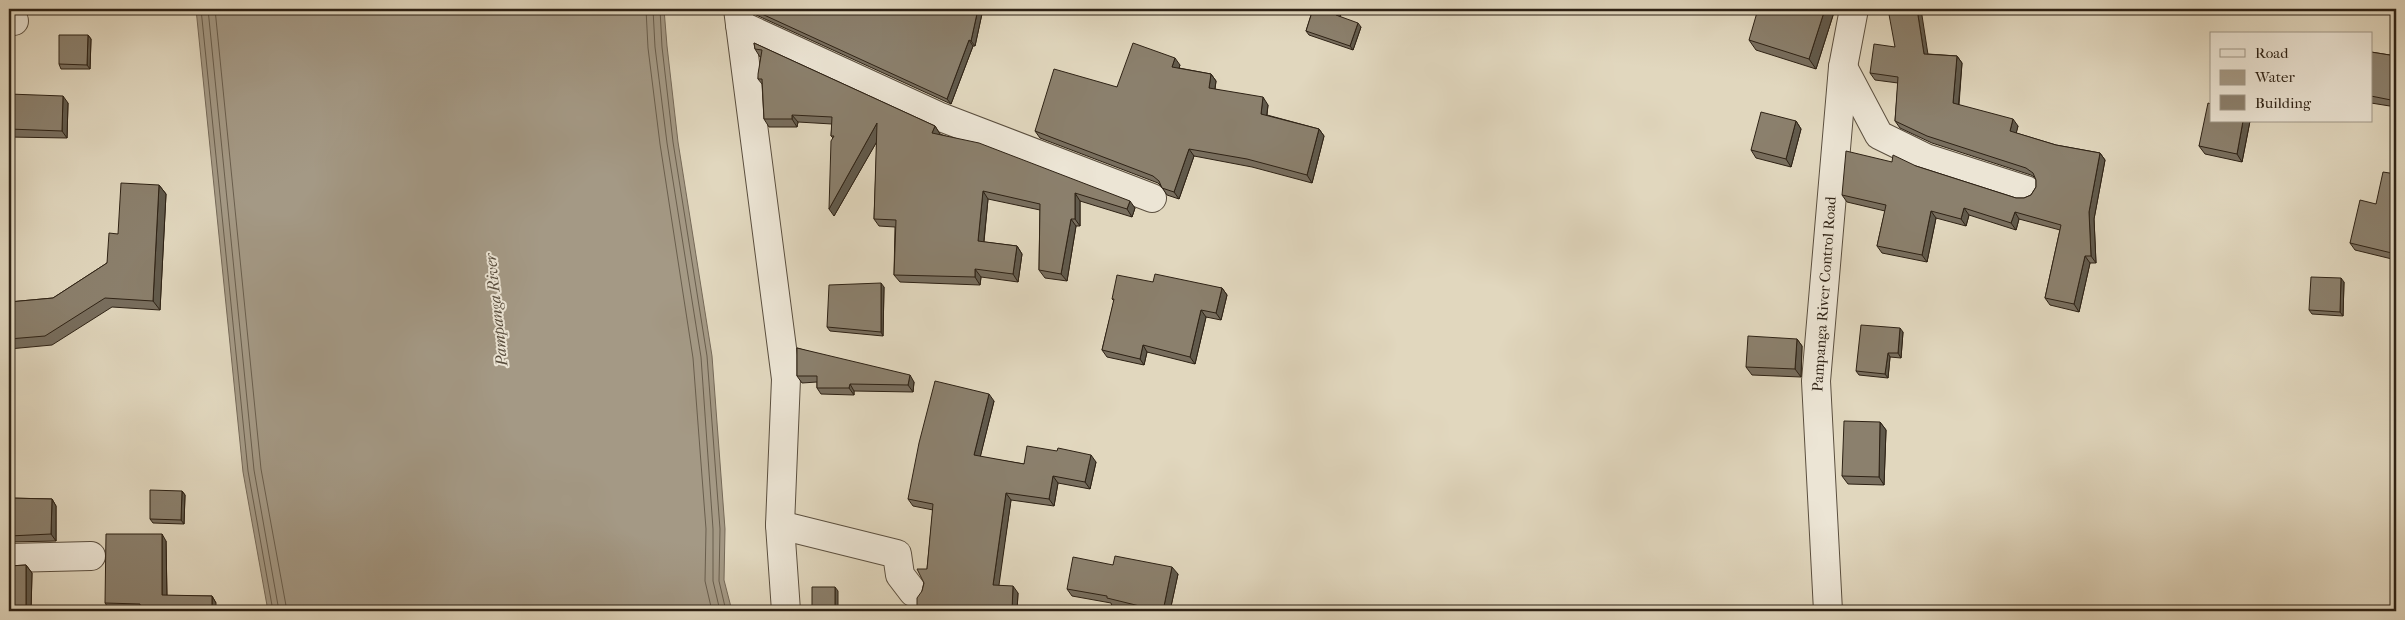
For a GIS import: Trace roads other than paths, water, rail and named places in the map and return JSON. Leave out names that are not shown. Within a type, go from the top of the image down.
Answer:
[{"type":"street","name":"Pampanga River Control Road","points":[[1828,611],[1816,381],[1843,68],[1854,9]]},
{"type":"street","points":[[739,17],[938,116],[1152,198]]},
{"type":"street","points":[[739,17],[786,379],[780,525],[786,611]]},
{"type":"street","points":[[1843,68],[1880,135],[1926,158],[2026,190]]},
{"type":"street","points":[[780,525],[897,554],[900,575],[913,592]]},
{"type":"street","points":[[9,558],[91,556]]},
{"type":"water","name":"Pampanga River","points":[[196,9],[664,9],[678,142],[712,356],[725,529],[724,580],[732,611],[268,611],[243,472]]}]
